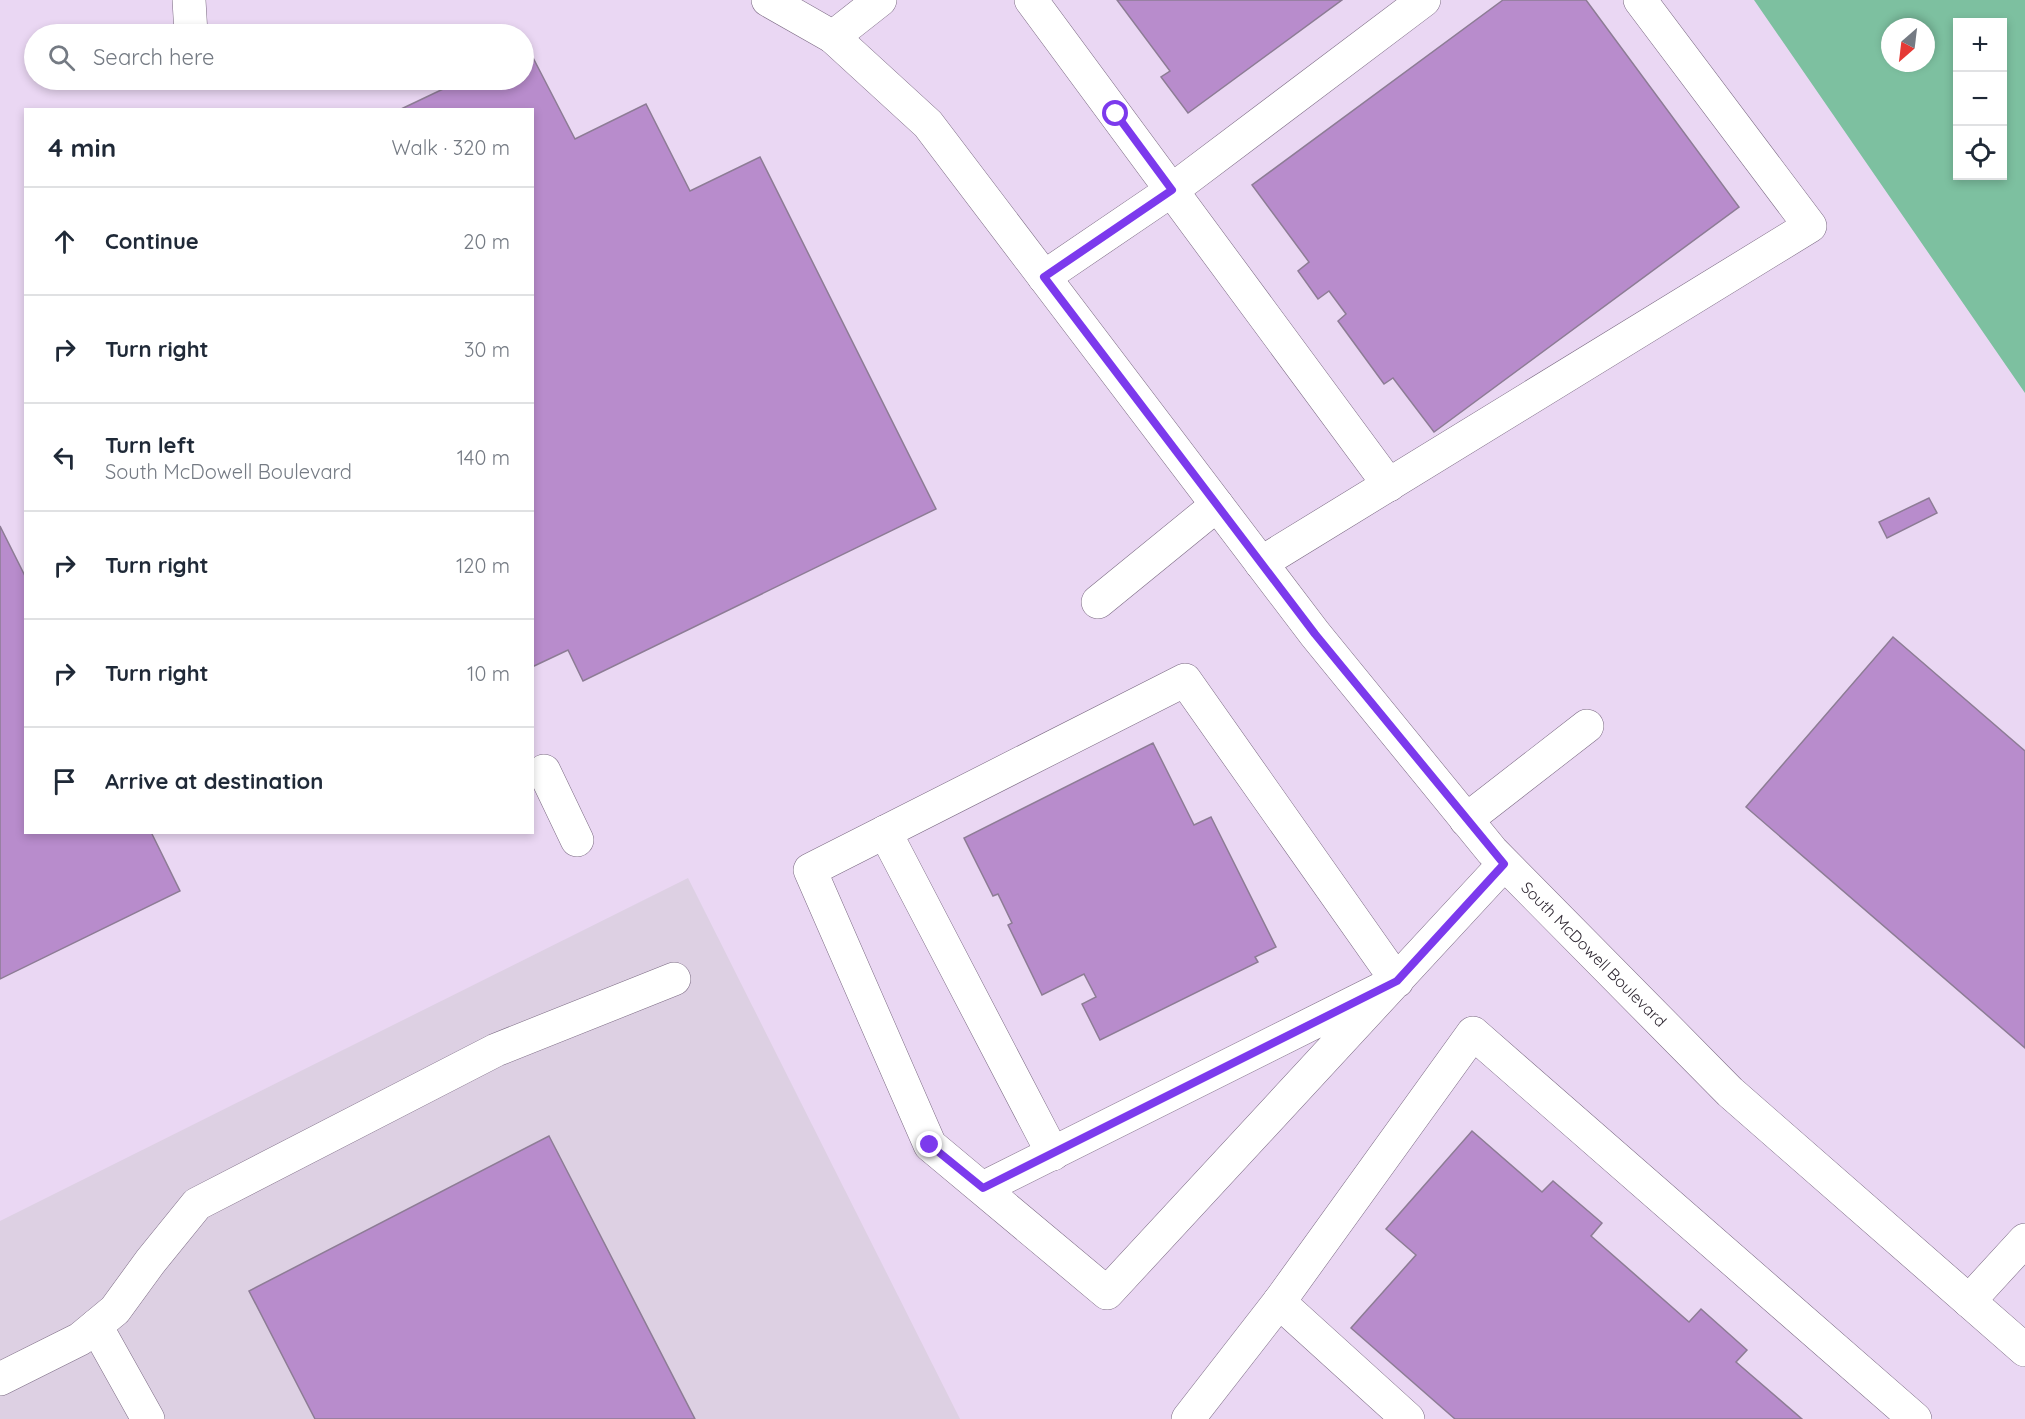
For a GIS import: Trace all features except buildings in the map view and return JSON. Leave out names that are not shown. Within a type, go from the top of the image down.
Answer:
[{"type":"street","points":[[189,0],[190,24]]},
{"type":"street","name":"South McDowell Boulevard","points":[[768,0],[800,8],[928,124],[1261,563],[1466,820],[1504,864],[1730,1092],[2025,1350]]},
{"type":"street","points":[[833,37],[880,0]]},
{"type":"street","points":[[1031,0],[1389,485]]},
{"type":"street","points":[[1044,277],[1172,190],[1424,0]]},
{"type":"street","points":[[1261,563],[1810,226],[1640,0]]},
{"type":"street","points":[[1098,602],[1217,505]]},
{"type":"street","points":[[1397,981],[1185,680],[810,870],[930,1145],[1107,1293],[1397,981],[1504,864]]},
{"type":"street","points":[[1466,820],[1587,726]]},
{"type":"street","points":[[544,771],[577,840]]},
{"type":"street","points":[[885,832],[1053,1154]]},
{"type":"street","points":[[0,1379],[80,1340],[115,1310],[197,1204],[496,1050],[674,979]]},
{"type":"street","points":[[983,1188],[1397,981]]},
{"type":"street","points":[[1188,1419],[1279,1302],[1473,1033],[1916,1419]]},
{"type":"street","points":[[1969,1301],[2025,1240]]},
{"type":"street","points":[[1279,1302],[1408,1419]]},
{"type":"street","points":[[96,1326],[148,1419]]},
{"type":"shaded area","points":[[688,878],[960,1419],[0,1419],[0,1221]]},
{"type":"green space","points":[[1754,0],[2025,0],[2025,393]]},
{"type":"route","points":[[930,1145],[983,1188],[1397,981],[1504,864],[1315,634],[1044,277],[1172,190],[1116,114]]}]
